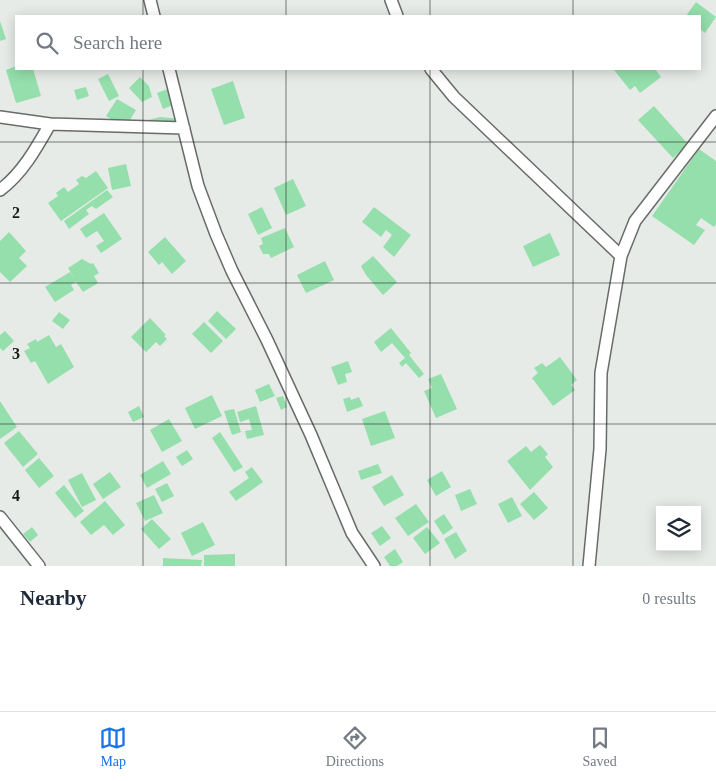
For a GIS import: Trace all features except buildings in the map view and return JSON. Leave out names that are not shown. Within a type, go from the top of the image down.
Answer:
[{"type":"street","points":[[150,0],[154,15]]},
{"type":"street","points":[[391,0],[397,15]]},
{"type":"street","points":[[169,70],[198,186],[232,271],[311,434],[352,533],[374,566]]},
{"type":"street","points":[[433,70],[454,97],[621,256]]},
{"type":"street","points":[[0,116],[50,124],[184,128]]},
{"type":"street","points":[[588,566],[600,449],[602,373],[621,256],[635,221],[716,116]]},
{"type":"street","points":[[0,190],[35,151],[50,124]]},
{"type":"street","points":[[0,517],[39,566]]}]
